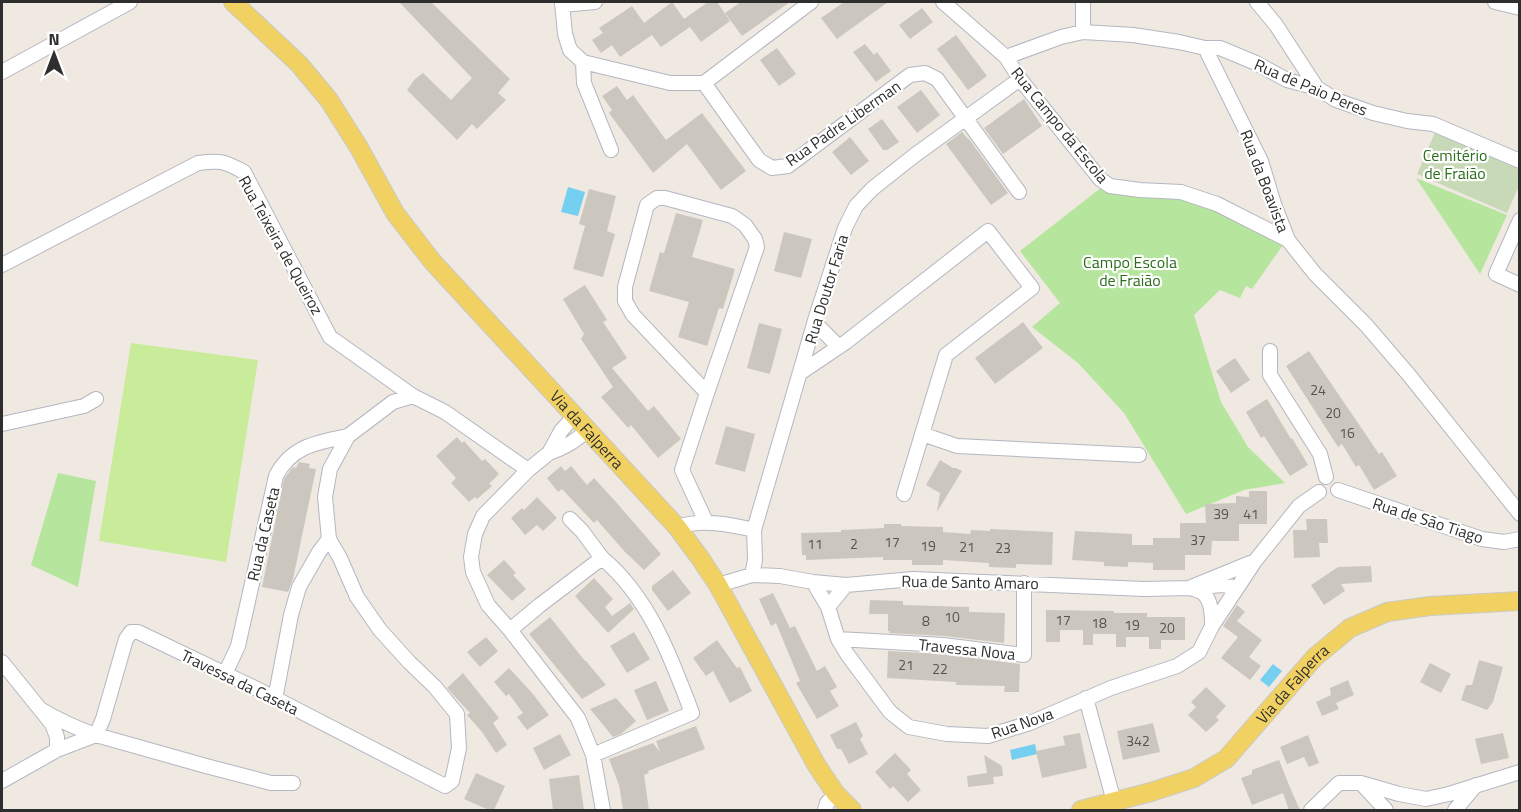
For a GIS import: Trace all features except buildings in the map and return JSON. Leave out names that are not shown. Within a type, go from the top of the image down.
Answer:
[{"type":"main road","name":"Via da Falperra","points":[[233,2],[298,64],[329,100],[358,146],[394,213],[432,261],[677,527],[718,585],[817,766],[836,794],[852,810]]},
{"type":"main road","name":"Via da Falperra","points":[[251,2],[283,37],[298,64]]},
{"type":"main road","name":"Via da Falperra","points":[[1081,810],[1194,778],[1226,759],[1315,657],[1350,628],[1387,612],[1430,606],[1520,601]]},
{"type":"street","points":[[2,72],[130,2]]},
{"type":"street","points":[[595,2],[562,3],[565,34],[570,50],[583,62],[670,83],[704,83],[806,3]]},
{"type":"street","name":"Rua Campo da Escola","points":[[943,2],[1006,57],[1020,79],[1100,179],[1110,186],[1181,192],[1217,204],[1288,240]]},
{"type":"street","points":[[1083,2],[1083,32]]},
{"type":"street","points":[[1257,2],[1276,25],[1317,88]]},
{"type":"street","points":[[1496,2],[1520,8]]},
{"type":"street","points":[[1006,57],[1061,37],[1083,32],[1133,35],[1204,48]]},
{"type":"street","name":"Rua de Paio Peres","points":[[1204,48],[1220,48],[1257,63],[1287,80],[1317,88],[1336,100],[1373,113],[1407,121],[1434,124],[1520,161]]},
{"type":"street","name":"Rua da Boavista","points":[[1204,48],[1261,161],[1288,240],[1316,274],[1402,366],[1520,514]]},
{"type":"street","points":[[583,62],[584,83],[611,150]]},
{"type":"street","name":"Rua Padre Liberman","points":[[704,83],[759,160],[772,168],[788,166],[910,75],[925,73],[938,79],[1019,192]]},
{"type":"street","name":"Rua Doutor Faria","points":[[752,575],[755,560],[754,530],[815,323],[845,228],[856,206],[872,189],[1020,79]]},
{"type":"street","name":"Rua Teixeira de Queiroz","points":[[2,265],[198,163],[218,161],[230,164],[244,172],[330,337],[413,396],[445,412],[528,470]]},
{"type":"street","points":[[706,522],[682,470],[757,247],[755,239],[745,225],[732,216],[665,198],[657,198],[647,205],[625,287],[625,301],[633,315],[707,393]]},
{"type":"street","points":[[1520,220],[1496,274],[1520,285]]},
{"type":"street","points":[[801,373],[839,347],[988,231],[1032,288],[946,355],[904,494]]},
{"type":"street","points":[[815,323],[839,347]]},
{"type":"street","points":[[1270,351],[1270,375],[1320,454],[1326,477]]},
{"type":"street","points":[[275,699],[289,625],[299,587],[329,539],[325,498],[330,469],[348,435],[393,402],[413,396]]},
{"type":"street","points":[[2,424],[84,406],[96,399]]},
{"type":"street","points":[[549,453],[561,431],[575,415]]},
{"type":"street","points":[[588,430],[564,448],[549,453],[528,470],[483,516],[475,534],[471,557],[473,572],[488,605],[578,718],[593,755],[603,810]]},
{"type":"street","points":[[922,434],[957,446],[1139,455]]},
{"type":"street","name":"Rua da Caseta","points":[[225,674],[238,646],[276,476],[280,468],[295,453],[305,447],[348,435]]},
{"type":"street","points":[[1330,477],[1336,481],[1338,490],[1334,495],[1323,496],[1319,492],[1318,484],[1320,480],[1330,477]]},
{"type":"street","name":"Rua de São Tiago","points":[[1338,490],[1482,539],[1504,542],[1520,539]]},
{"type":"street","points":[[1189,588],[1255,561],[1299,506],[1319,492]]},
{"type":"street","points":[[570,519],[602,558],[616,569],[648,613],[672,661],[692,713],[593,755]]},
{"type":"street","points":[[677,527],[689,523],[706,522],[754,530]]},
{"type":"street","name":"Travessa da Caseta","points":[[96,735],[103,719],[126,639],[131,632],[138,632],[445,786],[452,781],[459,748],[457,714],[435,687],[380,630],[357,597],[329,539]]},
{"type":"street","points":[[510,630],[602,558]]},
{"type":"street","name":"Rua Nova","points":[[813,582],[828,608],[838,639],[890,712],[909,727],[947,734],[988,736],[1030,723],[1111,688],[1177,666],[1199,652],[1212,626],[1255,561]]},
{"type":"street","name":"Rua de Santo Amaro","points":[[718,585],[752,575],[780,576],[846,585],[913,579],[1144,589],[1222,585],[1236,588]]},
{"type":"street","name":"Travessa Nova","points":[[838,639],[942,645],[1024,655],[1024,583]]},
{"type":"street","points":[[828,608],[846,585]]},
{"type":"street","points":[[1189,588],[1203,594],[1209,602],[1212,611],[1212,626]]},
{"type":"street","points":[[2,662],[52,724],[57,737],[57,750]]},
{"type":"street","points":[[1086,698],[1114,802]]},
{"type":"street","points":[[40,709],[58,720],[96,735],[271,783],[292,783]]},
{"type":"street","points":[[2,782],[57,750],[96,735]]},
{"type":"street","points":[[1311,810],[1339,783],[1361,783],[1426,799],[1520,772]]},
{"type":"street","points":[[1361,783],[1386,810]]},
{"type":"street","points":[[1455,810],[1476,786]]},
{"type":"street","points":[[825,810],[827,803],[836,794]]},
{"type":"green space","name":"Cemitério de Fraião","points":[[1436,130],[1519,168],[1519,186],[1507,213],[1417,174]]},
{"type":"green space","points":[[1416,178],[1507,215],[1480,274]]},
{"type":"green space","name":"Campo Escola de Fraião","points":[[1102,187],[1113,194],[1180,194],[1285,242],[1252,289],[1246,286],[1240,298],[1220,290],[1194,315],[1221,402],[1248,447],[1285,483],[1244,490],[1186,514],[1124,413],[1078,363],[1032,327],[1060,303],[1020,251]]},
{"type":"green space","points":[[131,343],[258,360],[226,562],[99,541]]},
{"type":"green space","points":[[58,473],[96,481],[78,587],[31,565]]},
{"type":"water","points":[[568,187],[585,192],[578,216],[561,212]]},
{"type":"water","points":[[1273,664],[1282,671],[1269,687],[1260,680]]},
{"type":"water","points":[[1035,744],[1037,754],[1012,760],[1010,750]]}]
